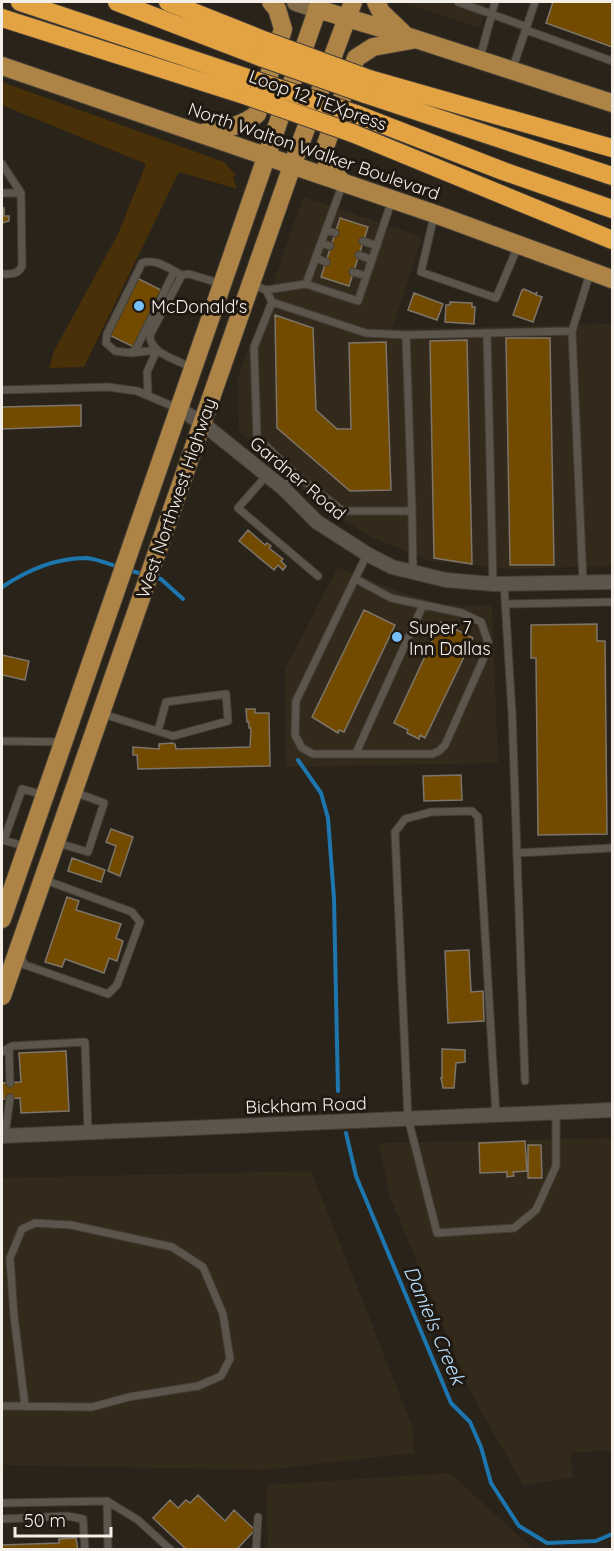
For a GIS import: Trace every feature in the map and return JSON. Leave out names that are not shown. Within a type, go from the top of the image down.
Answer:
[{"type":"highway","points":[[20,2],[252,88],[356,114],[503,171],[612,209]]},
{"type":"highway","points":[[117,2],[264,49],[612,176]]},
{"type":"highway","points":[[168,2],[264,49]]},
{"type":"highway","name":"Loop 12 TEXpress","points":[[2,18],[252,88],[352,133],[612,240]]},
{"type":"highway","points":[[367,86],[612,148]]},
{"type":"main road","points":[[201,134],[237,126],[248,122],[257,114],[284,29],[277,9],[271,2]]},
{"type":"main road","points":[[376,2],[381,12],[410,38]]},
{"type":"main road","points":[[319,5],[350,10],[410,38],[612,104]]},
{"type":"main road","name":"West Northwest Highway","points":[[2,919],[319,5]]},
{"type":"main road","name":"West Northwest Highway","points":[[2,996],[9,948],[42,879],[202,423],[259,287],[292,166],[350,10]]},
{"type":"main road","points":[[343,183],[328,166],[324,150],[356,58],[373,47],[410,38]]},
{"type":"main road","name":"North Walton Walker Boulevard","points":[[2,66],[435,214],[612,279]]},
{"type":"main road","points":[[47,789],[73,791]]},
{"type":"street","points":[[296,2],[319,5]]},
{"type":"street","name":"Gardner Road","points":[[179,409],[202,423],[283,488],[317,522],[392,567],[446,580],[499,584],[612,582]]},
{"type":"street","name":"Bickham Road","points":[[3,1136],[612,1110]]},
{"type":"lane","points":[[461,2],[612,61]]},
{"type":"lane","points":[[479,60],[495,2]]},
{"type":"lane","points":[[512,71],[535,2]]},
{"type":"lane","points":[[2,164],[21,193],[22,266],[15,274],[2,274]]},
{"type":"lane","points":[[306,284],[343,183]]},
{"type":"lane","points":[[2,193],[21,193]]},
{"type":"lane","points":[[259,287],[306,284],[358,301],[392,200]]},
{"type":"lane","points":[[435,214],[422,272],[496,298],[519,244]]},
{"type":"lane","points":[[326,231],[335,233]]},
{"type":"lane","points":[[363,241],[377,246]]},
{"type":"lane","points":[[321,243],[330,246]]},
{"type":"lane","points":[[358,255],[372,260]]},
{"type":"lane","points":[[316,258],[326,262]]},
{"type":"lane","points":[[157,350],[130,353],[115,351],[106,343],[107,334],[142,263],[150,261],[159,263],[182,275],[189,274],[222,284]]},
{"type":"lane","points":[[583,582],[572,331],[591,271]]},
{"type":"lane","points":[[130,353],[136,349],[174,272]]},
{"type":"lane","points":[[353,272],[366,276]]},
{"type":"lane","points":[[182,275],[150,335],[151,344],[157,350],[193,368]]},
{"type":"lane","points":[[259,287],[272,302],[366,333],[406,335],[572,331]]},
{"type":"lane","points":[[272,302],[254,347],[256,437],[295,474],[343,511],[412,511]]},
{"type":"lane","points":[[487,333],[499,584],[506,604],[525,1081]]},
{"type":"lane","points":[[406,335],[413,573]]},
{"type":"lane","points":[[148,395],[147,372],[157,350]]},
{"type":"lane","points":[[2,390],[108,387],[137,391],[179,409]]},
{"type":"lane","points":[[283,488],[295,474]]},
{"type":"lane","points":[[267,475],[238,508],[318,576]]},
{"type":"lane","points":[[356,579],[391,598],[462,613],[481,621],[488,642],[486,653],[445,745],[439,752],[432,754],[314,754],[302,748],[295,735],[296,701],[367,554]]},
{"type":"lane","points":[[506,604],[612,602]]},
{"type":"lane","points":[[356,753],[423,605]]},
{"type":"lane","points":[[100,713],[173,736],[228,721],[225,694],[166,702],[158,731]]},
{"type":"lane","points":[[2,741],[63,742]]},
{"type":"lane","points":[[27,847],[3,840],[22,789],[47,789]]},
{"type":"lane","points":[[55,843],[88,852],[104,803],[73,791]]},
{"type":"lane","points":[[496,1115],[478,817],[472,811],[431,812],[405,819],[394,832],[408,1119],[437,1233],[513,1228],[536,1210],[556,1166],[556,1112]]},
{"type":"lane","points":[[517,853],[612,848]]},
{"type":"lane","points":[[9,948],[25,964],[108,994],[117,985],[140,922],[132,912],[42,879]]},
{"type":"lane","points":[[2,1052],[9,1048],[85,1042],[88,1132]]},
{"type":"lane","points":[[9,1048],[10,1083]]},
{"type":"lane","points":[[3,1136],[10,1098]]},
{"type":"lane","points":[[2,1406],[92,1407],[129,1397],[198,1386],[222,1376],[230,1359],[223,1314],[203,1267],[172,1247],[71,1226],[35,1223],[21,1229],[10,1258],[14,1316],[25,1406]]},
{"type":"lane","points":[[2,1503],[107,1501],[138,1520],[171,1550]]},
{"type":"lane","points":[[107,1501],[108,1550]]},
{"type":"lane","points":[[2,1519],[67,1516],[83,1519],[85,1550]]},
{"type":"lane","points":[[256,1550],[258,1517]]},
{"type":"shaded area","points":[[404,2],[487,2],[480,28]]},
{"type":"shaded area","points":[[2,82],[224,162],[236,175],[233,177],[237,189],[179,172],[84,367],[49,368],[54,351],[118,234],[146,164],[2,105]]},
{"type":"shaded area","points":[[303,197],[422,237],[392,329],[612,324],[612,566],[512,569],[431,561],[373,538],[323,508],[239,431],[238,376],[271,291]]},
{"type":"shaded area","name":"Super 7 Inn Dallas","points":[[338,567],[403,593],[446,605],[492,606],[498,763],[286,767],[285,669]]},
{"type":"shaded area","points":[[612,1138],[612,1450],[570,1453],[573,1478],[523,1485],[471,1393],[390,1197],[379,1143]]},
{"type":"shaded area","points":[[311,1171],[413,1428],[414,1453],[264,1470],[2,1465],[2,1178]]},
{"type":"shaded area","points":[[450,1473],[533,1549],[268,1549],[266,1485]]},
{"type":"building","points":[[553,2],[612,2],[612,47],[546,23]]},
{"type":"building","points":[[2,208],[4,208],[4,216],[9,216],[9,221],[2,223]]},
{"type":"building","points":[[340,218],[368,227],[349,286],[321,277]]},
{"type":"building","name":"McDonald's","points":[[137,278],[163,291],[134,347],[109,335]]},
{"type":"building","points":[[524,289],[535,294],[537,292],[536,295],[542,297],[533,322],[513,315]]},
{"type":"building","points":[[414,293],[443,304],[437,320],[408,310]]},
{"type":"building","points":[[450,302],[472,303],[472,307],[475,307],[474,324],[445,322],[446,305],[450,305]]},
{"type":"building","points":[[275,315],[313,328],[316,410],[337,429],[351,429],[349,343],[386,342],[391,490],[350,491],[277,428]]},
{"type":"building","points":[[506,338],[550,338],[554,565],[510,565]]},
{"type":"building","points":[[467,340],[472,564],[434,558],[430,341]]},
{"type":"building","points":[[81,405],[81,426],[2,429],[2,407]]},
{"type":"building","points":[[248,530],[265,545],[267,543],[271,546],[269,548],[283,559],[281,561],[286,566],[283,570],[278,565],[274,570],[239,541]]},
{"type":"building","points":[[364,610],[395,625],[344,732],[339,730],[338,733],[312,717]]},
{"type":"building","points":[[441,622],[473,638],[425,738],[420,735],[419,739],[394,723]]},
{"type":"building","points":[[597,624],[597,641],[605,641],[607,834],[538,835],[536,658],[531,658],[531,625]]},
{"type":"building","points":[[2,655],[29,661],[25,680],[2,675]]},
{"type":"building","points":[[246,709],[255,709],[255,713],[269,713],[270,766],[138,769],[137,755],[133,755],[133,747],[159,749],[159,744],[172,743],[175,744],[176,749],[250,747],[251,728],[247,722]]},
{"type":"building","points":[[461,775],[462,800],[424,801],[423,776]]},
{"type":"building","points":[[111,829],[133,837],[120,876],[108,871],[116,846],[106,842]]},
{"type":"building","points":[[72,858],[105,870],[101,882],[68,871]]},
{"type":"building","points":[[67,897],[79,901],[76,910],[121,924],[116,938],[123,941],[117,961],[109,958],[104,973],[65,959],[62,967],[45,962]]},
{"type":"building","points":[[469,950],[471,992],[483,991],[484,1021],[448,1023],[445,951]]},
{"type":"building","points":[[442,1049],[465,1050],[465,1062],[456,1063],[454,1088],[443,1088]]},
{"type":"building","points":[[66,1051],[69,1111],[21,1113],[20,1098],[3,1099],[2,1083],[21,1082],[19,1053]]},
{"type":"building","points":[[525,1141],[527,1171],[513,1172],[514,1176],[507,1177],[507,1172],[480,1173],[479,1143]]},
{"type":"building","points":[[528,1145],[541,1145],[542,1178],[528,1178]]},
{"type":"building","points":[[198,1495],[225,1521],[234,1510],[255,1530],[237,1549],[187,1550],[153,1518],[170,1500],[178,1508],[186,1500],[190,1503]]},
{"type":"building","points":[[76,1538],[78,1550],[2,1550],[2,1545],[59,1543],[59,1539]]},
{"type":"waterway","name":"Daniels Creek","points":[[2,587],[32,570],[64,560],[87,558],[119,567]]},
{"type":"waterway","name":"Daniels Creek","points":[[129,570],[145,575]]},
{"type":"waterway","name":"Daniels Creek","points":[[155,578],[161,579],[183,599]]},
{"type":"waterway","name":"Daniels Creek","points":[[298,760],[321,793],[328,818],[334,899],[338,1091]]},
{"type":"waterway","name":"Daniels Creek","points":[[346,1133],[356,1176],[451,1403],[470,1422],[481,1447],[491,1483],[519,1526],[547,1543],[596,1541],[612,1534]]},
{"type":"place","name":"McDonald's","points":[[139,306]]},
{"type":"place","name":"Super 7 Inn Dallas","points":[[397,637]]}]
